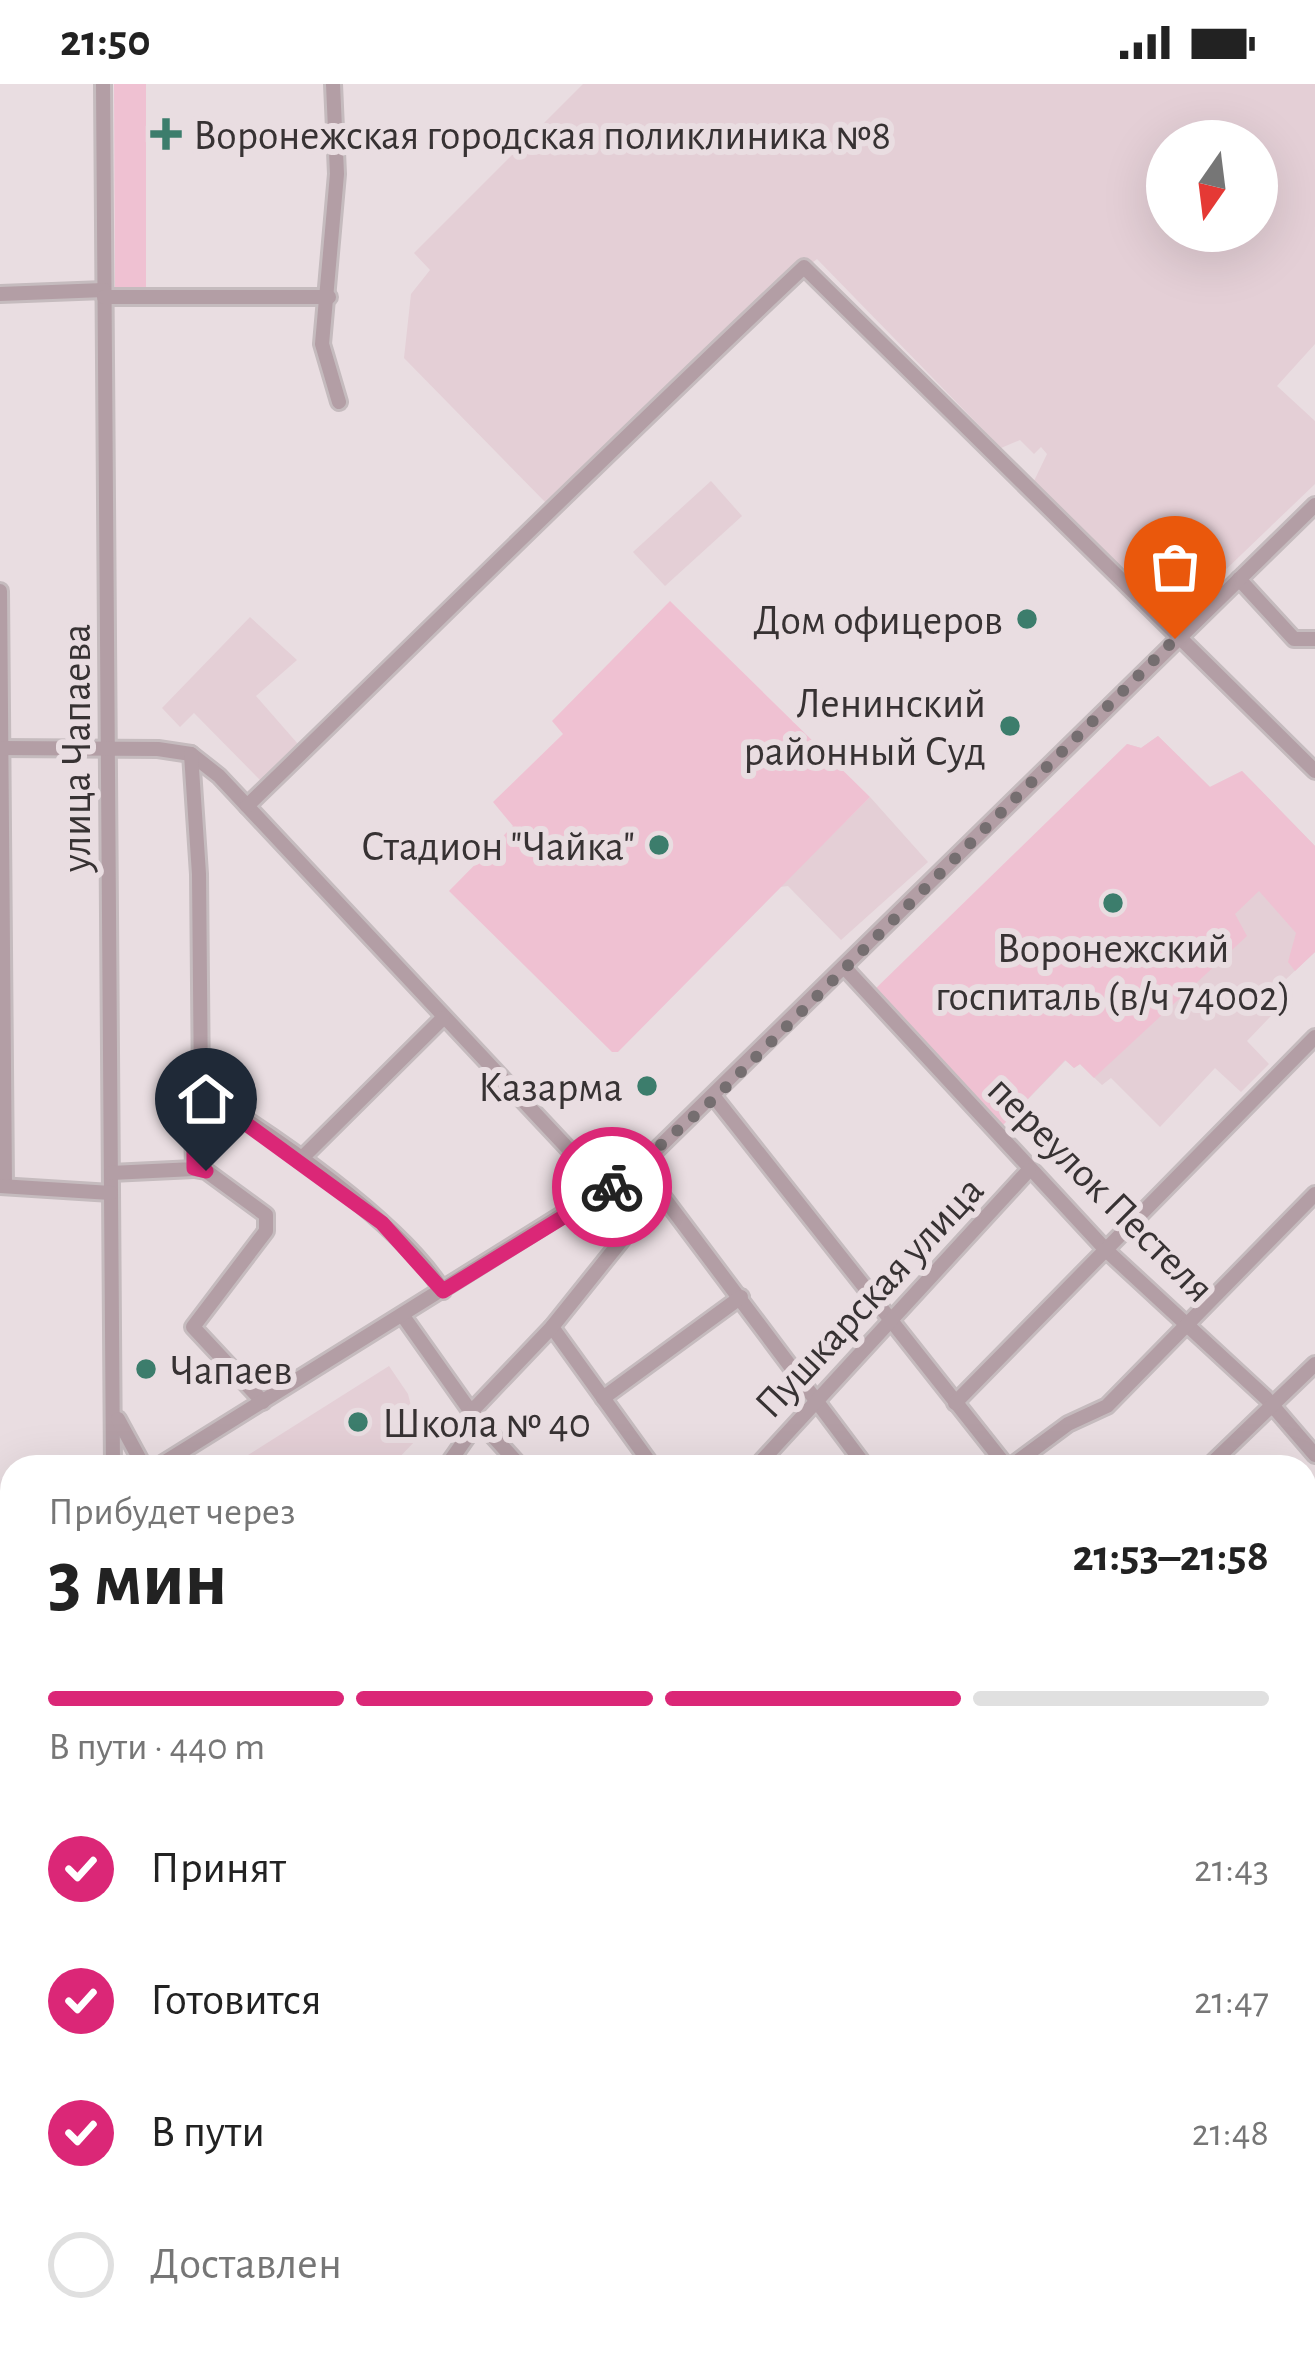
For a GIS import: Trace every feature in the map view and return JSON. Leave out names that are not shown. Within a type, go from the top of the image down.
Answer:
[{"type":"street","name":"улица Чапаева","points":[[104,84],[113,1455]]},
{"type":"street","points":[[333,84],[337,174],[323,360],[339,402]]},
{"type":"street","points":[[247,806],[547,518],[597,461],[804,267],[1175,639],[1315,771]]},
{"type":"street","points":[[0,293],[329,297]]},
{"type":"street","points":[[177,1455],[602,1195],[640,1166],[715,1098],[1315,505]]},
{"type":"street","points":[[1239,579],[1294,639],[1315,639]]},
{"type":"street","points":[[0,591],[3,1186],[111,1193]]},
{"type":"street","points":[[1,748],[107,747],[190,754],[247,806],[574,1155],[602,1195]]},
{"type":"street","points":[[190,754],[199,874],[201,1091],[194,1120],[194,1168]]},
{"type":"street","name":"переулок Пестеля","points":[[844,967],[1106,1250],[1187,1322],[1315,1455]]},
{"type":"street","points":[[300,1160],[443,1018]]},
{"type":"street","points":[[955,1403],[1315,1037]]},
{"type":"street","points":[[201,1091],[382,1223],[443,1291]]},
{"type":"street","points":[[715,1098],[998,1455]]},
{"type":"street","points":[[640,1166],[857,1455]]},
{"type":"street","name":"Пушкарская улица","points":[[767,1455],[1029,1170]]},
{"type":"street","points":[[111,1173],[206,1171],[266,1215],[266,1231],[194,1327],[263,1402]]},
{"type":"street","points":[[453,1455],[475,1416],[662,1191]]},
{"type":"street","points":[[1025,1455],[1068,1424],[1107,1406],[1315,1194]]},
{"type":"street","points":[[603,1398],[741,1297]]},
{"type":"street","points":[[403,1316],[475,1416],[510,1455]]},
{"type":"street","points":[[552,1327],[644,1455]]},
{"type":"street","points":[[1220,1455],[1315,1364]]},
{"type":"street","name":"улица Чапаева","points":[[115,1412],[138,1455]]},
{"type":"shaded area","points":[[114,84],[146,84],[146,289],[115,289]]},
{"type":"shaded area","points":[[583,84],[1315,84],[1315,344],[1277,386],[1315,421],[1315,484],[1172,621],[1034,481],[1047,454],[1041,447],[1034,454],[1020,440],[1001,448],[817,259],[812,263],[806,258],[547,504],[404,358],[411,294],[430,270],[414,253]]},
{"type":"shaded area","points":[[711,481],[742,516],[665,586],[633,552]]},
{"type":"shaded area","name":"Стадион \"Чайка\"","points":[[670,601],[870,797],[618,1052],[612,1052],[449,891],[513,826],[493,802],[563,734],[552,721]]},
{"type":"shaded area","points":[[250,617],[297,660],[256,696],[298,744],[261,781],[194,713],[180,727],[162,708]]},
{"type":"shaded area","points":[[1158,736],[1210,787],[1242,771],[1315,846],[1315,952],[1284,981],[1292,994],[1247,1041],[1269,1064],[1241,1092],[1215,1068],[1160,1127],[1111,1078],[1102,1085],[1080,1064],[1074,1068],[1066,1060],[1001,1127],[1127,744],[1141,748]]},
{"type":"shaded area","points":[[1158,736],[1210,787],[1242,771],[1315,846],[1315,952],[1295,971],[1288,962],[1296,933],[1259,891],[1235,914],[1247,936],[1094,1078],[1080,1064],[1074,1068],[1065,1060],[1001,1127],[872,992],[1127,744],[1141,748]]},
{"type":"shaded area","points":[[870,797],[928,862],[841,940],[788,886],[780,887]]},
{"type":"shaded area","name":"Школа № 40","points":[[389,1366],[408,1394],[419,1437],[402,1455],[248,1455]]},
{"type":"way so far","points":[[612,1187],[715,1098],[1175,639]]},
{"type":"place","name":"Воронежская городская поликлиника №8","points":[[166,134]]},
{"type":"place","name":"Дом офицеров","points":[[1027,619]]},
{"type":"place","name":"Ленинский районный Суд","points":[[1010,726]]},
{"type":"place","name":"Стадион \"Чайка\"","points":[[659,845]]},
{"type":"place","name":"Воронежский госпиталь (в/ч 74002)","points":[[1113,903]]},
{"type":"place","name":"Казарма","points":[[647,1086]]},
{"type":"place","name":"Чапаев","points":[[146,1369]]},
{"type":"place","name":"Школа № 40","points":[[358,1422]]},
{"type":"route","points":[[206,1171],[194,1168],[194,1120],[201,1091],[382,1223],[417,1256],[443,1291],[612,1187]]}]
